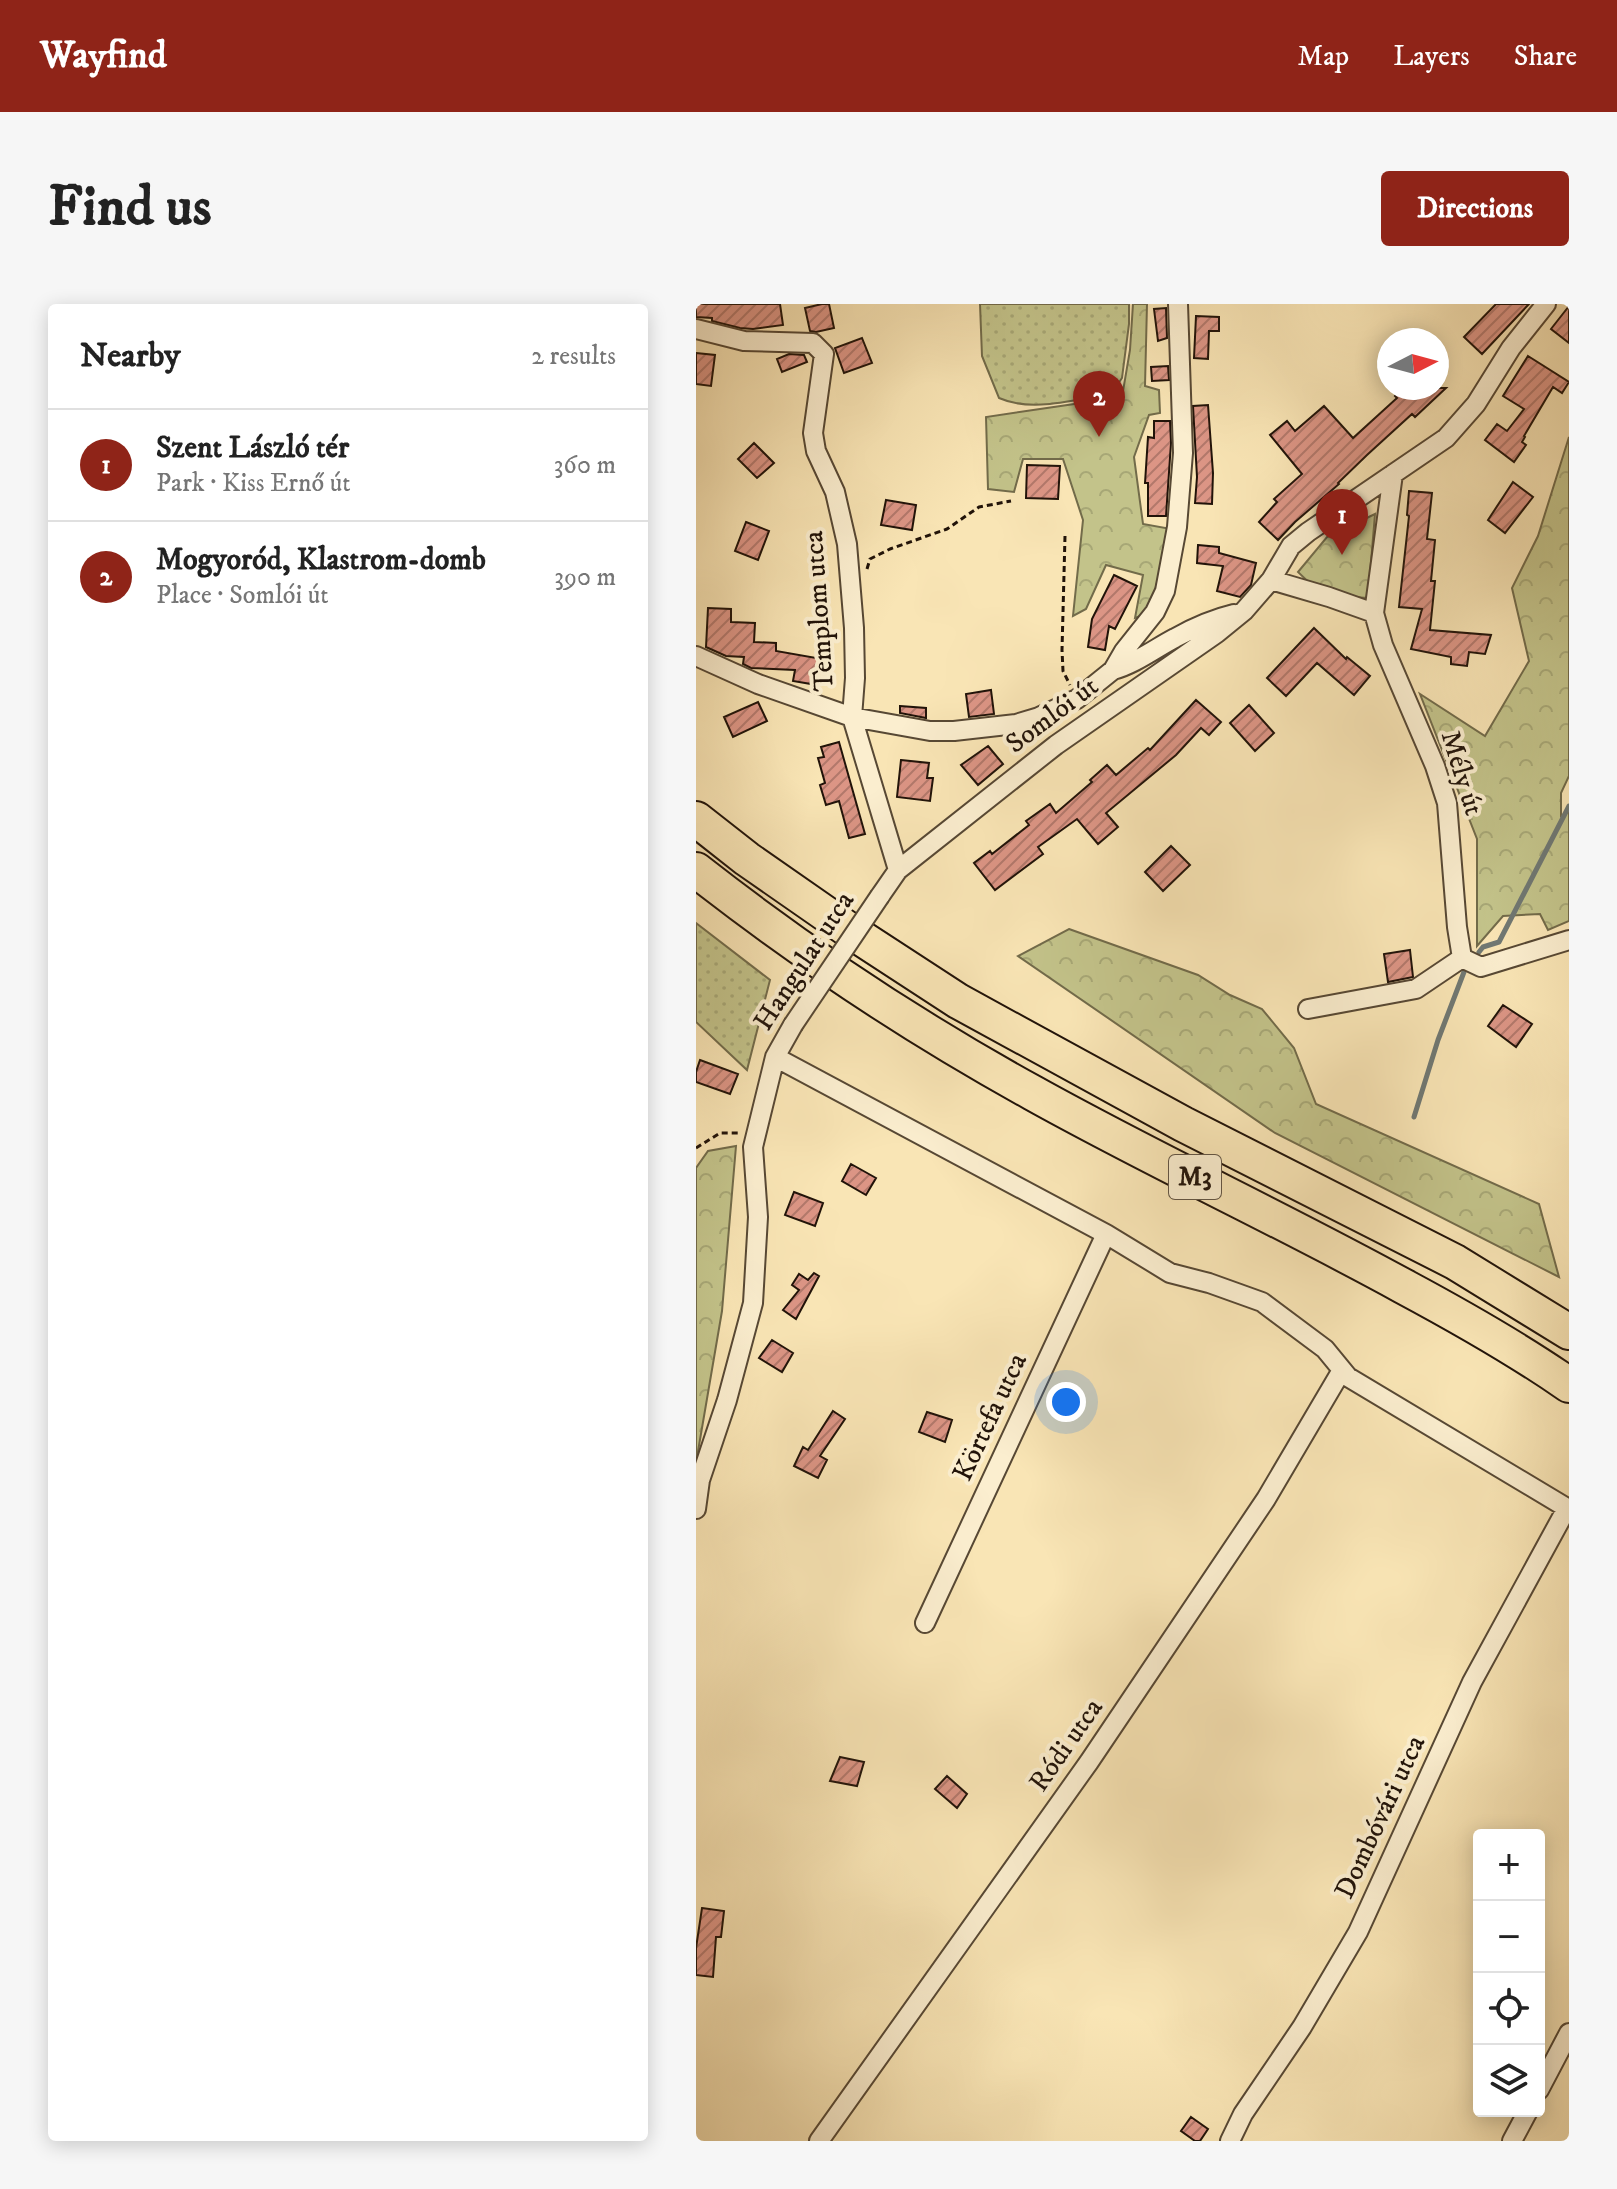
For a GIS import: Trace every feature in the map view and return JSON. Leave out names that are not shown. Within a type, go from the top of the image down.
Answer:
[{"type":"highway","name":"M3","points":[[696,819],[747,859],[849,930],[958,1001],[1183,1124],[1455,1262],[1569,1332]]},
{"type":"highway","name":"M3","points":[[696,870],[824,965],[979,1062],[1459,1316],[1569,1385]]},
{"type":"street","name":"Somlói út","points":[[852,717],[930,731],[991,727],[1039,717],[1077,699],[1113,670],[1155,612],[1165,591],[1171,564],[1183,453],[1178,304]]},
{"type":"street","name":"Somlói út","points":[[898,870],[1056,745],[1244,611],[1271,580],[1291,546],[1308,532],[1446,438],[1476,404],[1511,348],[1546,304]]},
{"type":"street","name":"Templom utca","points":[[696,329],[744,341],[813,343],[824,354],[813,433],[816,451],[835,492],[847,544],[854,628],[852,717],[898,870]]},
{"type":"street","points":[[1271,580],[1374,613],[1393,474]]},
{"type":"street","name":"Somlói út","points":[[1113,670],[1126,667],[1198,627],[1244,611]]},
{"type":"street","name":"Mély út","points":[[1374,613],[1383,645],[1435,766],[1447,803],[1462,958]]},
{"type":"street","name":"Templom utca","points":[[696,656],[758,684],[852,717]]},
{"type":"street","name":"Hangulat utca","points":[[696,1509],[700,1480],[727,1400],[753,1303],[758,1217],[753,1147],[775,1057],[793,1025],[898,870]]},
{"type":"street","points":[[1308,1009],[1416,989],[1462,958],[1481,967],[1569,940]]},
{"type":"street","points":[[775,1057],[1106,1234],[1170,1273],[1262,1302],[1325,1349],[1342,1370]]},
{"type":"street","name":"Körtefa utca","points":[[925,1623],[1106,1234]]},
{"type":"street","name":"Dombóvári utca","points":[[1230,2141],[1243,2114],[1302,2027],[1358,1932],[1472,1682],[1567,1508],[1348,1377],[1342,1370]]},
{"type":"street","name":"Ródi utca","points":[[819,2141],[1089,1762],[1266,1499],[1342,1370]]},
{"type":"street","points":[[1545,2079],[1569,2033]]},
{"type":"street","points":[[1512,2141],[1525,2117]]},
{"type":"path","points":[[866,572],[870,559],[890,549],[947,529],[979,507],[1011,501]]},
{"type":"path","points":[[1065,536],[1063,671],[1077,699]]},
{"type":"path","points":[[696,1148],[720,1133],[756,1134]]},
{"type":"green space","points":[[980,304],[1129,304],[1122,378],[1111,394],[1069,401],[1040,405],[999,398],[982,356]]},
{"type":"green space","points":[[1133,304],[1147,304],[1145,386],[1159,390],[1160,413],[1149,415],[1134,457],[1143,524],[1171,529],[1149,613],[1135,618],[1143,575],[1106,565],[1086,609],[1073,616],[1083,520],[1063,459],[1023,459],[1014,492],[988,489],[986,417],[1122,397],[1130,350]]},
{"type":"green space","points":[[1569,437],[1569,776],[1561,793],[1561,816],[1569,811],[1569,921],[1548,930],[1540,914],[1503,916],[1477,946],[1477,839],[1420,694],[1485,736],[1529,661],[1512,588],[1538,536]]},
{"type":"green space","points":[[1375,514],[1368,598],[1322,595],[1298,572],[1327,537]]},
{"type":"green space","points":[[696,923],[770,980],[747,1070],[696,1022]]},
{"type":"green space","points":[[1069,929],[1198,975],[1230,995],[1262,1009],[1294,1048],[1316,1104],[1539,1204],[1559,1277],[1275,1133],[1018,956]]},
{"type":"green space","points":[[736,1146],[722,1311],[696,1463],[696,1168],[708,1151]]},
{"type":"building","points":[[696,304],[780,304],[783,325],[740,328],[712,321],[712,318],[696,317]]},
{"type":"building","points":[[829,304],[834,328],[810,331],[805,308]]},
{"type":"building","points":[[1496,304],[1529,304],[1482,354],[1464,337]]},
{"type":"building","points":[[1569,306],[1569,343],[1551,329]]},
{"type":"building","points":[[1166,308],[1167,338],[1158,341],[1154,309]]},
{"type":"building","points":[[1196,316],[1219,317],[1219,331],[1209,331],[1208,359],[1194,358]]},
{"type":"building","points":[[862,338],[872,363],[844,373],[835,348]]},
{"type":"building","points":[[696,353],[715,355],[711,386],[696,384]]},
{"type":"building","points":[[789,354],[804,355],[807,362],[782,372],[777,359]]},
{"type":"building","points":[[1528,356],[1569,382],[1562,393],[1553,387],[1524,436],[1522,442],[1526,445],[1514,462],[1485,440],[1497,424],[1507,431],[1524,409],[1503,396]]},
{"type":"building","points":[[1168,366],[1169,380],[1152,381],[1151,367]]},
{"type":"building","points":[[1395,400],[1433,400],[1415,417],[1412,414],[1278,540],[1259,522],[1277,502],[1274,499],[1302,474],[1270,435],[1287,421],[1295,431],[1324,406],[1353,438]]},
{"type":"building","points":[[1208,405],[1212,504],[1195,503],[1197,477],[1193,406]]},
{"type":"building","points":[[1154,421],[1170,421],[1166,516],[1148,516],[1148,483],[1145,483],[1148,437],[1154,438]]},
{"type":"building","points":[[754,443],[774,463],[757,478],[738,459]]},
{"type":"building","points":[[1027,465],[1060,466],[1058,499],[1026,498]]},
{"type":"building","points":[[1513,482],[1533,497],[1505,533],[1488,520]]},
{"type":"building","points":[[1409,491],[1432,493],[1427,539],[1435,540],[1430,630],[1491,635],[1485,654],[1469,652],[1467,666],[1451,664],[1451,657],[1411,649],[1422,609],[1399,607]]},
{"type":"building","points":[[886,500],[916,505],[912,530],[881,525]]},
{"type":"building","points":[[746,522],[769,531],[758,560],[735,551]]},
{"type":"building","points":[[1198,545],[1219,547],[1219,553],[1256,563],[1251,585],[1240,597],[1217,591],[1223,566],[1197,563]]},
{"type":"building","points":[[1114,575],[1137,586],[1115,629],[1109,626],[1105,650],[1088,647],[1092,619]]},
{"type":"building","points":[[708,608],[731,609],[731,622],[755,623],[754,642],[776,643],[776,651],[822,659],[817,685],[793,681],[795,670],[751,668],[743,664],[744,657],[726,656],[706,647]]},
{"type":"building","points":[[1314,628],[1346,659],[1370,676],[1354,695],[1317,663],[1286,696],[1267,678]]},
{"type":"building","points":[[991,690],[994,714],[969,717],[966,694]]},
{"type":"building","points":[[1196,700],[1221,722],[1209,735],[1201,728],[1176,755],[1106,813],[1118,827],[1098,844],[1077,819],[1038,847],[1043,854],[995,890],[974,863],[990,851],[992,854],[1029,825],[1026,821],[1050,804],[1056,813],[1107,765],[1116,775],[1148,748],[1150,750]]},
{"type":"building","points":[[758,702],[767,721],[733,737],[724,717]]},
{"type":"building","points":[[1249,705],[1274,733],[1255,751],[1230,723]]},
{"type":"building","points":[[900,706],[926,708],[926,718],[900,713]]},
{"type":"building","points":[[839,742],[865,834],[849,838],[839,801],[826,805],[820,785],[825,783],[818,758],[824,757],[821,747]]},
{"type":"building","points":[[988,746],[1003,764],[978,785],[961,765]]},
{"type":"building","points":[[901,760],[929,763],[927,778],[933,778],[930,801],[897,797]]},
{"type":"building","points":[[1171,846],[1190,865],[1163,891],[1145,872]]},
{"type":"building","points":[[1410,950],[1413,977],[1388,982],[1384,954]]},
{"type":"building","points":[[1503,1005],[1532,1024],[1516,1047],[1488,1026]]},
{"type":"building","points":[[700,1060],[738,1074],[730,1094],[696,1082]]},
{"type":"building","points":[[851,1164],[876,1178],[866,1195],[842,1181]]},
{"type":"building","points":[[794,1192],[823,1203],[815,1226],[785,1215]]},
{"type":"building","points":[[814,1273],[819,1276],[796,1319],[783,1310],[799,1290],[792,1285],[799,1274],[808,1280]]},
{"type":"building","points":[[772,1340],[793,1353],[782,1372],[759,1358]]},
{"type":"building","points":[[833,1411],[845,1419],[820,1456],[827,1460],[818,1478],[794,1466],[803,1447],[808,1450]]},
{"type":"building","points":[[927,1412],[952,1420],[945,1442],[919,1432]]},
{"type":"building","points":[[840,1757],[864,1762],[857,1786],[830,1781]]},
{"type":"building","points":[[947,1776],[967,1794],[957,1808],[935,1789]]},
{"type":"building","points":[[702,1908],[724,1911],[721,1937],[716,1937],[713,1977],[696,1975],[696,1948]]},
{"type":"building","points":[[1191,2117],[1208,2129],[1200,2141],[1181,2131]]},
{"type":"waterway","points":[[1479,952],[1483,947],[1499,942],[1569,806]]},
{"type":"waterway","points":[[1414,1117],[1438,1040],[1464,972]]},
{"type":"place","name":"Mogyoród, Klastrom-domb","points":[[1099,437]]},
{"type":"place","name":"Szent László tér","points":[[1342,555]]}]
